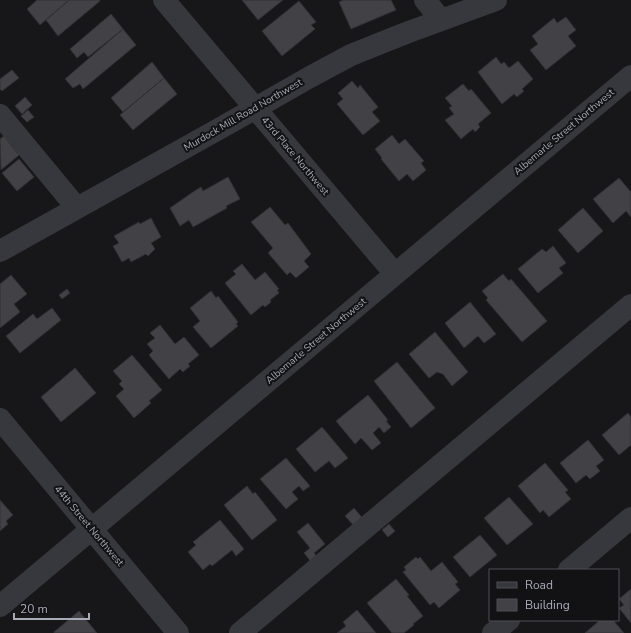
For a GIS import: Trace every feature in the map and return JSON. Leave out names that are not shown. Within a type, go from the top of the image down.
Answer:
[{"type":"street","name":"43rd Place Northwest","points":[[164,0],[395,274]]},
{"type":"street","points":[[425,0],[441,20]]},
{"type":"street","name":"Murdock Mill Road Northwest","points":[[0,250],[351,55],[496,0]]},
{"type":"street","name":"Albemarle Street Northwest","points":[[0,606],[631,76]]},
{"type":"street","points":[[0,115],[77,208]]},
{"type":"street","points":[[240,633],[631,305]]},
{"type":"street","name":"44th Street Northwest","points":[[0,419],[178,633]]},
{"type":"street","points":[[570,569],[631,518]]},
{"type":"street","points":[[494,633],[508,621]]},
{"type":"building","points":[[37,0],[69,0],[40,25],[27,9]]},
{"type":"building","points":[[69,0],[100,1],[58,36],[46,20]]},
{"type":"building","points":[[242,0],[283,0],[258,20]]},
{"type":"building","points":[[343,0],[391,0],[396,10],[351,29],[339,2]]},
{"type":"building","points":[[299,1],[316,22],[311,25],[315,29],[282,56],[262,31]]},
{"type":"building","points":[[111,14],[123,29],[88,57],[84,52],[77,58],[70,49]]},
{"type":"building","points":[[566,17],[576,30],[568,36],[576,46],[546,70],[530,50],[538,44],[532,36],[554,18],[557,23]]},
{"type":"building","points":[[123,29],[136,45],[83,89],[80,84],[73,88],[65,79]]},
{"type":"building","points":[[496,57],[501,64],[504,62],[509,68],[518,61],[533,79],[522,89],[524,91],[517,97],[514,94],[502,104],[478,72]]},
{"type":"building","points":[[152,62],[164,78],[123,112],[111,98]]},
{"type":"building","points":[[12,70],[19,78],[2,91],[0,89],[0,79]]},
{"type":"building","points":[[164,78],[177,94],[133,130],[120,115]]},
{"type":"building","points":[[352,81],[358,88],[360,85],[378,107],[372,112],[380,121],[363,135],[337,104],[343,99],[338,93]]},
{"type":"building","points":[[463,84],[469,91],[471,89],[491,113],[478,124],[480,127],[475,132],[473,129],[461,139],[445,120],[454,114],[449,108],[452,106],[445,98]]},
{"type":"building","points":[[25,97],[32,105],[22,114],[15,106]]},
{"type":"building","points":[[28,110],[34,117],[27,122],[21,116]]},
{"type":"building","points":[[392,135],[399,144],[405,139],[424,161],[421,163],[426,170],[413,181],[407,174],[399,181],[375,149]]},
{"type":"building","points":[[4,136],[19,155],[1,170],[0,139]]},
{"type":"building","points":[[19,159],[34,177],[17,191],[2,173]]},
{"type":"building","points":[[228,177],[240,199],[193,227],[189,220],[180,226],[170,208],[201,187],[203,191]]},
{"type":"building","points":[[619,178],[631,192],[631,217],[626,211],[613,223],[593,199]]},
{"type":"building","points":[[270,207],[285,225],[288,223],[311,254],[304,261],[309,267],[296,278],[290,272],[287,275],[268,253],[273,248],[251,222]]},
{"type":"building","points":[[583,208],[603,231],[578,253],[558,230]]},
{"type":"building","points":[[151,218],[161,237],[151,243],[155,249],[148,256],[146,254],[131,262],[129,258],[122,262],[113,246],[119,243],[114,236],[139,222],[140,224]]},
{"type":"building","points":[[553,246],[566,263],[559,268],[563,273],[538,293],[518,269],[542,249],[546,252]]},
{"type":"building","points":[[242,264],[255,280],[265,272],[279,289],[277,290],[279,293],[270,300],[271,302],[265,307],[263,305],[251,315],[225,283],[236,274],[233,271]]},
{"type":"building","points":[[503,274],[509,281],[511,279],[547,321],[522,342],[486,300],[488,298],[482,291]]},
{"type":"building","points":[[11,275],[27,294],[14,304],[20,312],[0,328],[0,284]]},
{"type":"building","points":[[67,289],[70,293],[62,299],[59,295]]},
{"type":"building","points":[[211,291],[216,298],[218,296],[238,322],[236,324],[238,326],[211,348],[193,327],[200,321],[190,308]]},
{"type":"building","points":[[470,302],[496,334],[484,343],[478,336],[464,348],[445,323]]},
{"type":"building","points":[[52,308],[61,320],[20,353],[6,336],[33,314],[37,319]]},
{"type":"building","points":[[160,325],[175,344],[184,337],[199,355],[188,364],[190,366],[183,372],[180,369],[169,379],[149,355],[153,351],[147,344],[155,338],[150,333]]},
{"type":"building","points":[[435,332],[468,372],[452,386],[443,374],[437,372],[429,378],[409,354]]},
{"type":"building","points":[[132,355],[162,390],[149,401],[151,403],[134,418],[116,396],[124,389],[119,384],[122,381],[113,371]]},
{"type":"building","points":[[397,362],[435,408],[411,428],[374,381]]},
{"type":"building","points":[[75,368],[96,393],[61,422],[41,397]]},
{"type":"building","points":[[368,395],[388,420],[386,421],[391,427],[384,433],[379,427],[373,433],[381,443],[372,450],[361,438],[355,444],[336,421]]},
{"type":"building","points":[[628,413],[631,417],[631,445],[619,455],[602,435]]},
{"type":"building","points":[[322,427],[348,458],[335,468],[329,461],[315,472],[296,449]]},
{"type":"building","points":[[588,440],[604,460],[596,466],[600,471],[590,479],[586,475],[576,483],[560,463]]},
{"type":"building","points":[[286,458],[310,486],[303,491],[299,486],[292,492],[298,499],[286,509],[260,479]]},
{"type":"building","points":[[545,463],[568,490],[565,492],[571,499],[549,517],[543,510],[540,513],[518,486]]},
{"type":"building","points":[[247,486],[253,494],[255,492],[277,520],[252,540],[224,505]]},
{"type":"building","points":[[509,497],[533,524],[507,545],[484,518]]},
{"type":"building","points":[[0,500],[13,515],[6,521],[8,524],[0,531]]},
{"type":"building","points":[[354,508],[364,520],[355,527],[345,516]]},
{"type":"building","points":[[220,520],[244,549],[236,556],[232,550],[212,566],[210,564],[203,570],[188,552],[196,545],[193,542]]},
{"type":"building","points":[[308,523],[325,544],[314,553],[318,558],[312,563],[304,553],[310,548],[297,532]]},
{"type":"building","points":[[389,524],[395,531],[388,537],[382,530]]},
{"type":"building","points":[[480,535],[497,555],[470,577],[453,557]]},
{"type":"building","points":[[416,557],[418,559],[420,557],[431,571],[442,562],[458,582],[455,584],[460,590],[439,608],[434,602],[430,605],[403,572],[406,570],[404,567]]},
{"type":"building","points":[[396,579],[423,616],[404,633],[392,633],[367,603]]},
{"type":"building","points":[[631,589],[631,623],[619,608],[624,605],[619,599]]},
{"type":"building","points":[[357,610],[376,633],[337,633],[346,626],[343,622]]},
{"type":"building","points":[[79,611],[97,633],[54,633],[54,632]]},
{"type":"building","points":[[599,621],[614,621],[624,633],[585,633]]}]
